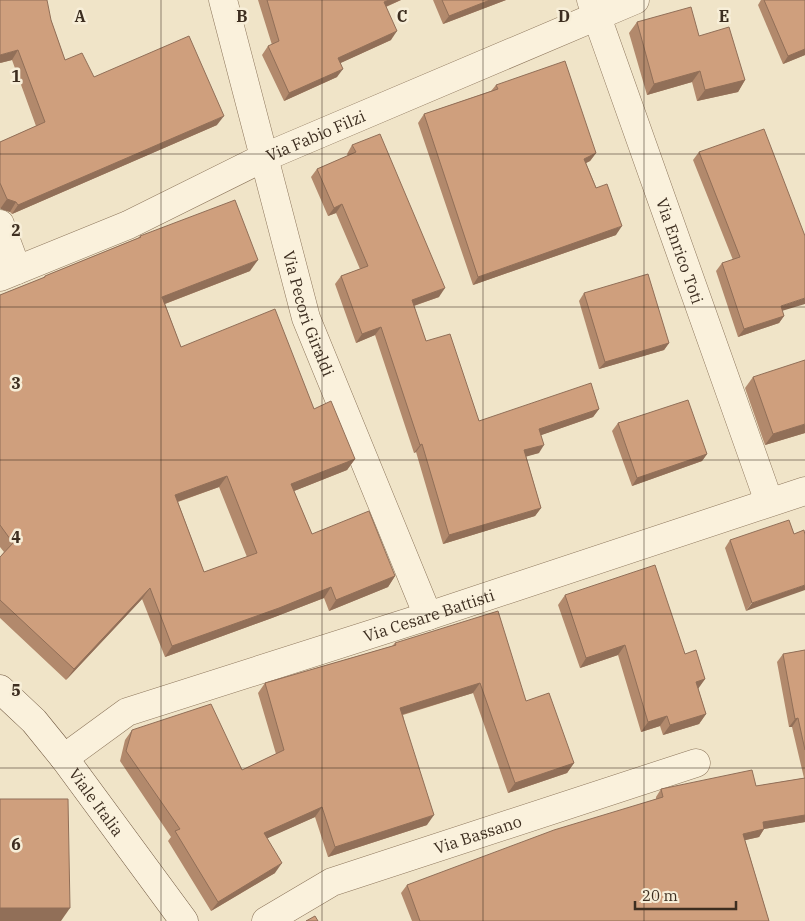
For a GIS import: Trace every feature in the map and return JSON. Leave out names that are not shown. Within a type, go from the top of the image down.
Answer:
[{"type":"street","name":"Via Pecori Giraldi","points":[[223,0],[306,318],[428,616]]},
{"type":"street","name":"Via Fabio Filzi","points":[[8,274],[128,225],[265,157],[594,9],[635,0]]},
{"type":"street","name":"Via Enrico Toti","points":[[594,9],[769,502]]},
{"type":"street","points":[[0,224],[8,274]]},
{"type":"street","name":"Via Cesare Battisti","points":[[64,758],[127,712],[428,616],[805,491]]},
{"type":"street","name":"Viale Italia","points":[[0,690],[34,721],[64,758],[184,921]]},
{"type":"street","name":"Via Bassano","points":[[266,921],[332,882],[696,763]]},
{"type":"building","points":[[0,0],[47,0],[51,20],[65,60],[82,53],[94,77],[189,36],[224,116],[18,205],[16,202],[7,199],[0,183],[0,142],[45,122],[18,50],[0,55]]},
{"type":"building","points":[[267,0],[389,0],[384,2],[397,31],[338,58],[343,69],[289,93],[268,46],[279,41]]},
{"type":"building","points":[[442,0],[490,0],[449,16]]},
{"type":"building","points":[[764,0],[805,0],[805,49],[788,56]]},
{"type":"building","points":[[691,7],[699,36],[729,27],[745,80],[705,90],[700,71],[654,84],[637,22]]},
{"type":"building","points":[[565,61],[596,153],[584,159],[596,188],[607,184],[622,226],[478,277],[424,114],[498,89],[496,85]]},
{"type":"building","points":[[764,129],[805,236],[805,298],[781,306],[784,316],[744,329],[722,263],[740,257],[699,152]]},
{"type":"building","points":[[380,134],[445,288],[412,300],[426,341],[450,334],[479,421],[591,383],[599,409],[539,429],[544,445],[524,450],[541,508],[449,535],[422,444],[420,445],[381,327],[362,334],[341,276],[368,266],[342,204],[334,208],[317,169],[356,152],[352,145]]},
{"type":"building","points":[[235,200],[258,260],[162,297],[181,347],[275,309],[314,409],[331,401],[355,459],[291,484],[312,534],[369,511],[395,576],[336,600],[331,587],[279,608],[172,646],[150,588],[74,669],[0,600],[0,557],[13,543],[0,525],[0,295],[140,236]],"holes":[[[227,476],[257,553],[204,572],[175,495]]]},
{"type":"building","points":[[648,274],[669,343],[605,362],[584,293]]},
{"type":"building","points":[[805,360],[805,424],[773,434],[753,377]]},
{"type":"building","points":[[688,400],[707,454],[637,478],[618,423]]},
{"type":"building","points":[[789,520],[794,534],[804,530],[805,585],[752,603],[730,540]]},
{"type":"building","points":[[655,565],[685,654],[696,650],[705,679],[696,682],[706,714],[670,725],[667,716],[648,722],[625,645],[586,658],[565,595]]},
{"type":"building","points":[[498,611],[526,701],[549,693],[574,763],[515,783],[480,683],[400,708],[434,815],[335,847],[322,807],[264,833],[282,863],[218,902],[175,831],[180,829],[126,751],[132,730],[211,704],[242,770],[284,750],[265,683],[396,645],[395,643]]},
{"type":"building","points":[[805,650],[805,750],[798,718],[795,719],[783,654]]},
{"type":"building","points":[[752,770],[756,786],[805,778],[805,815],[763,822],[764,829],[743,834],[769,921],[420,921],[407,885],[554,830],[663,797],[661,789]]},
{"type":"building","points":[[0,799],[68,799],[70,908],[0,908]]},
{"type":"building","points":[[315,916],[318,921],[306,921]]}]
